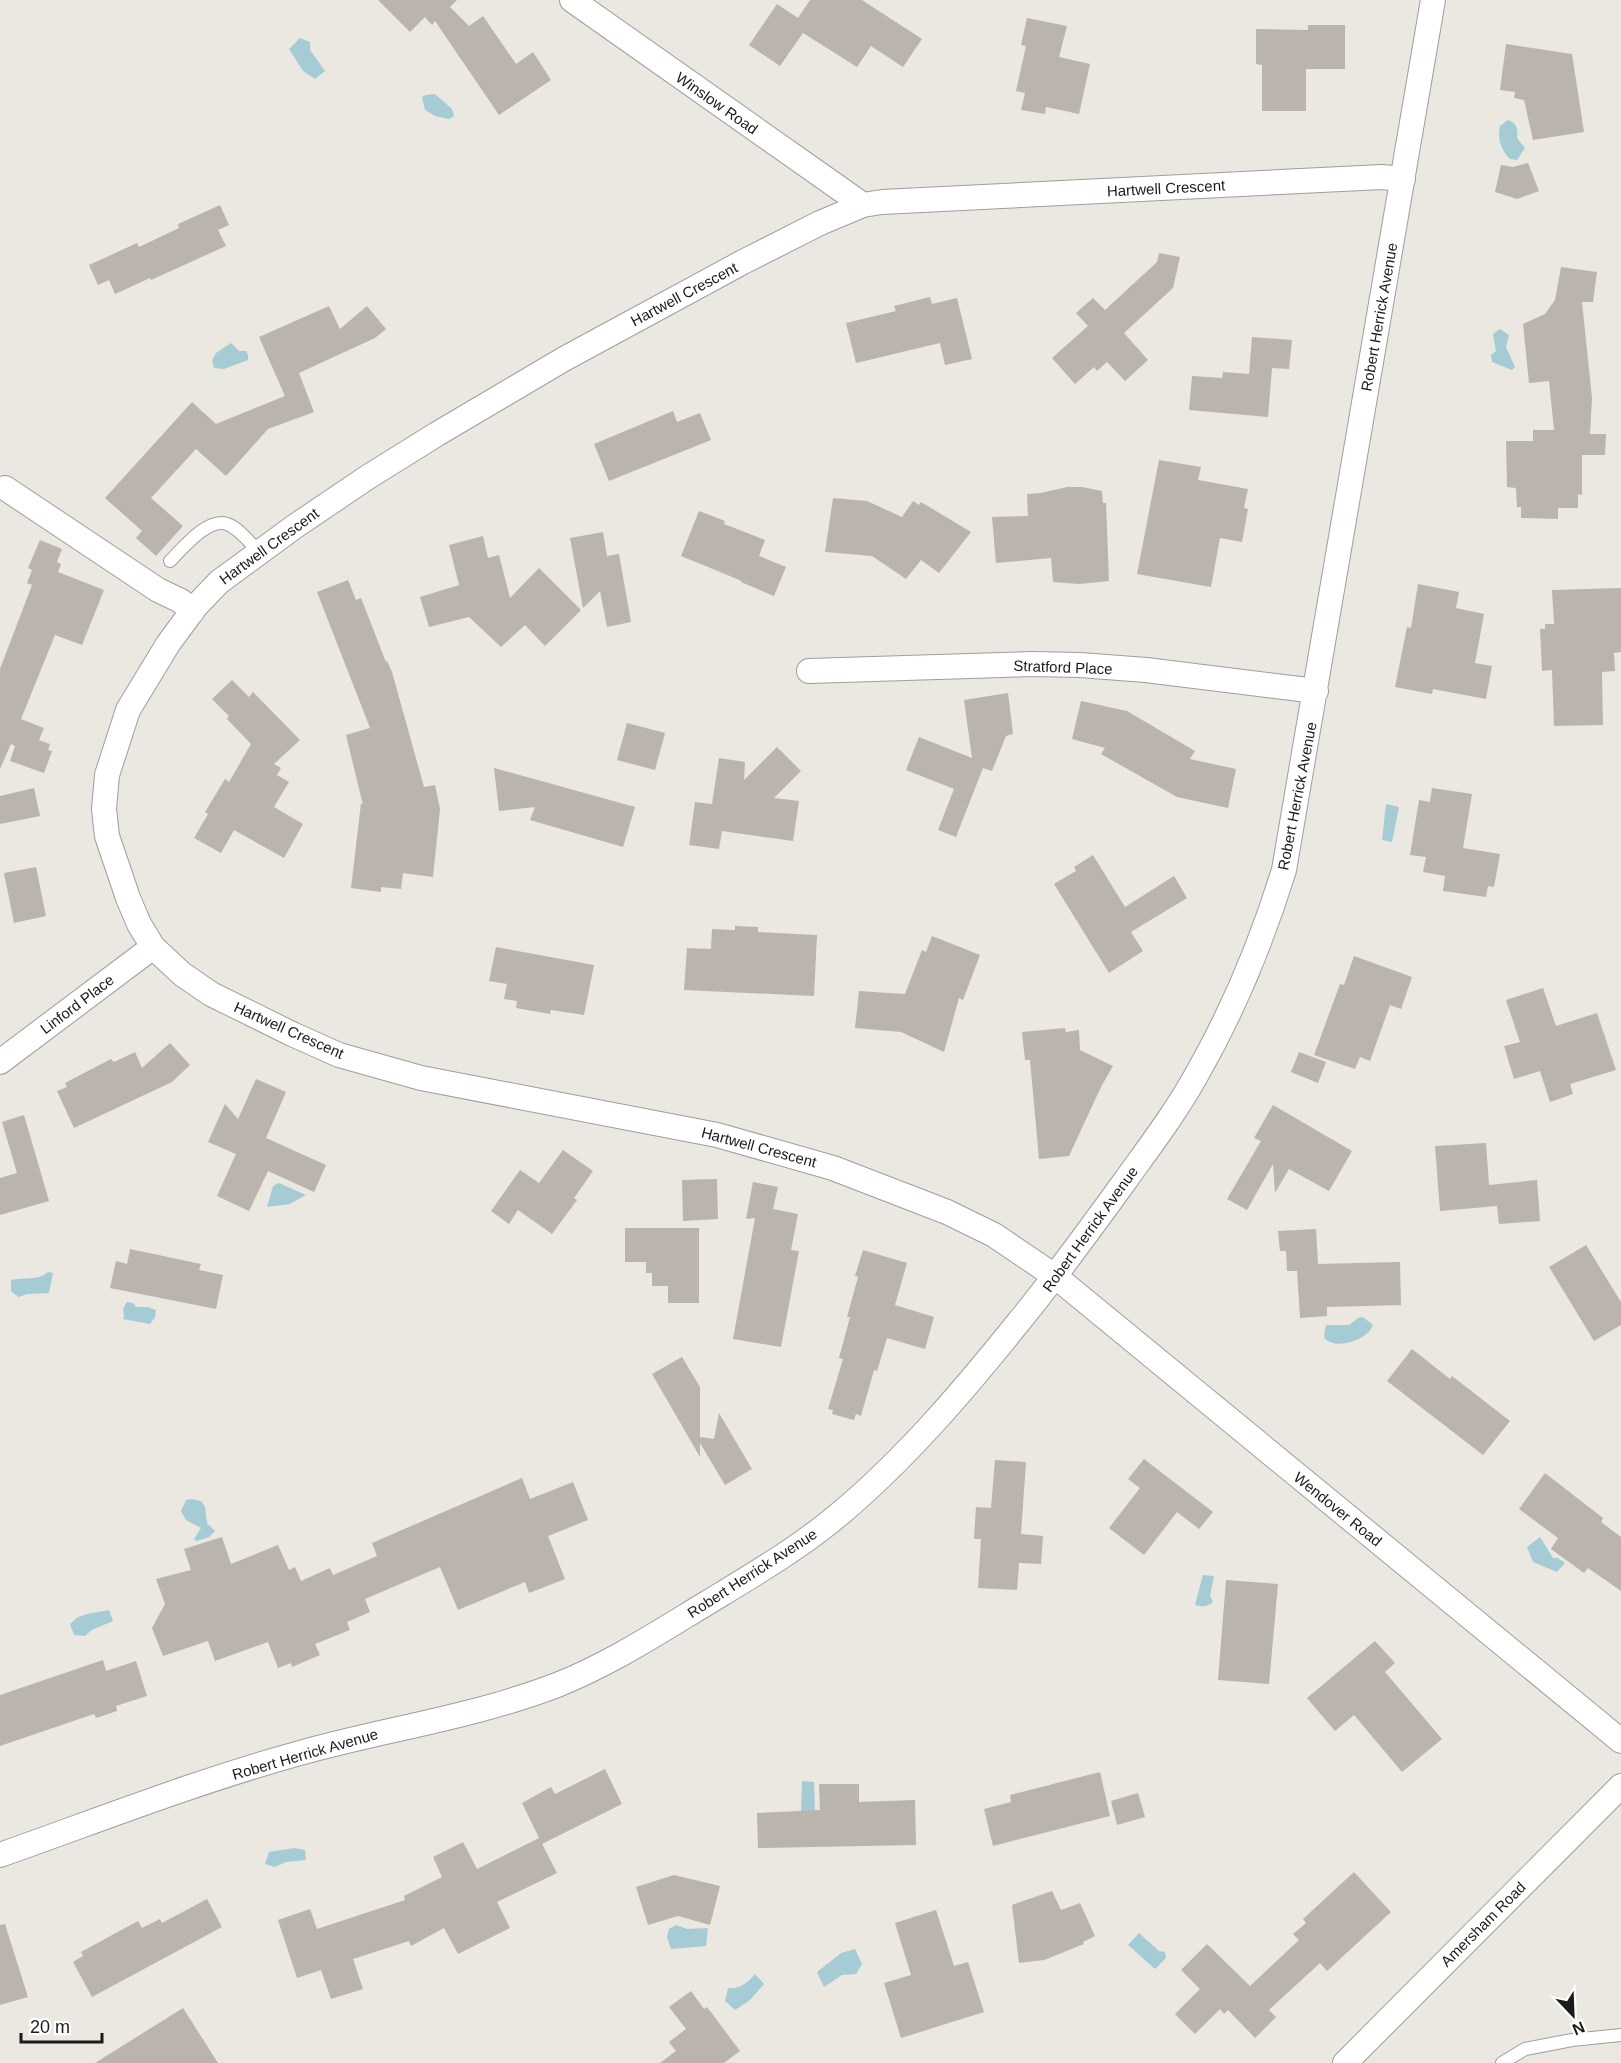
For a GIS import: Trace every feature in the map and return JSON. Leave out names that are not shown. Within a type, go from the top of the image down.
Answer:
[{"type":"street","name":"Winslow Road","points":[[572,0],[863,205]]},
{"type":"street","name":"Robert Herrick Avenue","points":[[0,1855],[294,1754],[352,1738],[470,1712],[557,1685],[651,1637],[754,1574],[842,1512],[933,1422],[988,1361],[1056,1277],[1174,1114],[1220,1031],[1250,968],[1268,922],[1284,870],[1433,0]]},
{"type":"street","name":"Hartwell Crescent","points":[[1056,1277],[1030,1257],[994,1235],[947,1212],[833,1168],[717,1135],[421,1078],[339,1055],[211,994],[182,974],[153,947],[135,916],[110,845],[104,809],[107,775],[128,710],[147,677],[192,612],[219,582],[368,477],[437,434],[564,359],[820,223],[863,205],[939,198],[1382,177],[1403,179]]},
{"type":"street","points":[[4,488],[158,590],[180,601],[192,612]]},
{"type":"street","name":"Stratford Place","points":[[808,671],[1032,664],[1080,665],[1146,670],[1316,691]]},
{"type":"street","name":"Linford Place","points":[[0,1062],[153,947]]},
{"type":"street","name":"Wendover Road","points":[[1056,1277],[1621,1741]]},
{"type":"street","name":"Amersham Road","points":[[1345,2063],[1621,1786]]},
{"type":"lane","points":[[170,561],[204,529],[216,523],[225,523],[234,528],[259,552]]},
{"type":"lane","points":[[1502,2063],[1525,2049],[1572,2040],[1621,2035]]},
{"type":"water","points":[[300,38],[310,42],[310,50],[325,71],[315,79],[303,71],[289,49]]},
{"type":"water","points":[[435,94],[452,109],[454,116],[449,119],[435,116],[425,110],[422,97]]},
{"type":"water","points":[[1508,120],[1515,125],[1517,138],[1525,148],[1517,160],[1510,159],[1499,139],[1500,126]]},
{"type":"water","points":[[1500,329],[1509,335],[1506,347],[1515,367],[1512,370],[1492,362],[1491,355],[1496,351],[1493,334]]},
{"type":"water","points":[[231,343],[239,351],[246,351],[248,360],[224,369],[214,368],[212,360],[216,353]]},
{"type":"water","points":[[1386,804],[1399,807],[1392,842],[1382,840]]},
{"type":"water","points":[[279,1183],[306,1195],[290,1204],[267,1207],[273,1186]]},
{"type":"water","points":[[48,1272],[53,1273],[49,1293],[18,1297],[11,1291],[11,1280],[35,1278]]},
{"type":"water","points":[[127,1302],[133,1303],[136,1307],[156,1310],[155,1317],[150,1324],[123,1319],[123,1309]]},
{"type":"water","points":[[1363,1317],[1373,1325],[1359,1339],[1337,1344],[1325,1339],[1326,1325],[1349,1325]]},
{"type":"water","points":[[186,1500],[201,1501],[205,1507],[207,1523],[215,1531],[209,1537],[197,1541],[194,1539],[201,1528],[186,1520],[181,1511]]},
{"type":"water","points":[[1540,1537],[1553,1558],[1558,1558],[1565,1563],[1557,1572],[1533,1562],[1527,1547]]},
{"type":"water","points":[[1203,1575],[1214,1576],[1210,1596],[1213,1602],[1203,1606],[1195,1605]]},
{"type":"water","points":[[109,1610],[113,1621],[92,1630],[85,1636],[74,1635],[70,1624],[78,1617]]},
{"type":"water","points":[[802,1781],[814,1782],[815,1812],[801,1812]]},
{"type":"water","points":[[294,1848],[305,1850],[306,1860],[286,1862],[275,1867],[265,1864],[269,1852]]},
{"type":"water","points":[[676,1925],[687,1929],[708,1928],[706,1946],[671,1949],[667,1937],[669,1929]]},
{"type":"water","points":[[1139,1933],[1159,1951],[1165,1952],[1166,1958],[1155,1969],[1128,1945]]},
{"type":"water","points":[[855,1949],[862,1964],[856,1974],[842,1975],[824,1987],[817,1972],[841,1953]]},
{"type":"water","points":[[755,1974],[764,1984],[750,2000],[735,2010],[725,2001],[728,1988],[743,1985]]},
{"type":"building","points":[[378,0],[457,0],[450,7],[469,26],[483,16],[516,64],[533,52],[551,80],[499,115],[435,21],[432,25],[425,17],[410,32]]},
{"type":"building","points":[[810,0],[862,0],[922,39],[903,67],[871,46],[857,67],[803,33],[780,66],[749,45],[777,4],[798,18]]},
{"type":"building","points":[[1027,18],[1067,26],[1059,57],[1090,64],[1079,114],[1046,107],[1045,114],[1021,110],[1025,93],[1016,91],[1026,46],[1021,45]]},
{"type":"building","points":[[1308,25],[1345,25],[1345,69],[1306,69],[1306,111],[1262,111],[1262,65],[1256,64],[1256,29],[1308,30]]},
{"type":"building","points":[[1506,44],[1572,54],[1584,132],[1533,140],[1524,100],[1514,98],[1515,92],[1500,90]]},
{"type":"building","points":[[1528,163],[1539,191],[1517,199],[1495,192],[1501,165],[1513,167]]},
{"type":"building","points":[[220,205],[229,225],[218,230],[226,246],[115,294],[109,280],[98,285],[89,265],[137,243],[139,247],[179,228],[178,224]]},
{"type":"building","points":[[1159,253],[1180,257],[1173,288],[1124,333],[1148,360],[1125,381],[1107,362],[1097,371],[1094,367],[1075,384],[1052,358],[1088,326],[1076,313],[1093,298],[1105,310],[1157,262]]},
{"type":"building","points":[[1561,267],[1597,272],[1593,302],[1582,302],[1592,398],[1590,434],[1606,434],[1605,455],[1582,455],[1582,495],[1578,494],[1578,508],[1558,508],[1558,519],[1521,518],[1521,507],[1517,507],[1516,488],[1507,487],[1506,441],[1533,441],[1533,430],[1554,430],[1549,381],[1529,383],[1523,324],[1545,314],[1555,300]]},
{"type":"building","points":[[930,297],[932,304],[957,298],[972,359],[945,365],[940,343],[856,363],[846,323],[896,311],[894,306]]},
{"type":"building","points":[[329,306],[340,329],[367,306],[386,329],[375,338],[299,373],[314,412],[268,429],[226,476],[196,449],[151,498],[183,526],[156,556],[136,538],[142,531],[105,498],[192,402],[216,424],[285,396],[259,337]]},
{"type":"building","points":[[1252,337],[1292,340],[1289,369],[1272,368],[1268,417],[1189,410],[1192,376],[1222,378],[1223,372],[1249,374]]},
{"type":"building","points":[[673,411],[677,422],[700,413],[711,440],[609,481],[594,444]]},
{"type":"building","points":[[1159,460],[1201,467],[1198,480],[1248,489],[1244,508],[1248,509],[1242,542],[1220,538],[1211,587],[1137,574]]},
{"type":"building","points":[[1067,487],[1102,491],[1103,503],[1106,503],[1109,581],[1079,584],[1053,582],[1051,558],[996,563],[992,517],[1028,516],[1027,494]]},
{"type":"building","points":[[833,498],[867,501],[902,517],[913,501],[919,505],[921,502],[971,532],[939,573],[921,560],[906,579],[872,556],[825,552]]},
{"type":"building","points":[[699,511],[725,521],[724,524],[765,540],[759,556],[786,567],[774,596],[681,556]]},
{"type":"building","points":[[603,532],[607,556],[619,554],[631,622],[607,627],[600,591],[583,608],[570,538]]},
{"type":"building","points":[[483,536],[488,558],[499,555],[510,598],[539,568],[581,610],[545,646],[525,625],[501,647],[469,617],[429,627],[420,597],[459,585],[449,545]]},
{"type":"building","points":[[40,540],[62,549],[57,562],[61,564],[58,572],[104,590],[82,645],[55,635],[21,719],[44,728],[39,740],[50,744],[48,750],[52,751],[44,773],[10,761],[15,746],[11,744],[0,769],[0,669],[32,585],[27,583],[32,570],[28,568]]},
{"type":"building","points":[[348,580],[356,600],[361,598],[392,672],[424,787],[435,785],[440,809],[433,877],[403,873],[401,889],[381,887],[381,892],[351,888],[361,803],[363,805],[346,735],[370,728],[317,592]]},
{"type":"building","points":[[1418,584],[1459,592],[1456,608],[1484,614],[1475,663],[1492,666],[1486,699],[1433,689],[1432,694],[1395,687],[1407,627],[1411,628]]},
{"type":"building","points":[[1621,588],[1621,652],[1614,653],[1615,671],[1602,672],[1603,725],[1554,726],[1552,670],[1542,671],[1540,629],[1545,629],[1545,624],[1554,624],[1552,590]]},
{"type":"building","points":[[232,680],[249,697],[253,692],[300,740],[274,764],[281,768],[277,775],[289,782],[274,807],[303,824],[284,858],[234,830],[221,853],[194,838],[208,814],[205,812],[225,779],[229,782],[251,744],[212,699]]},
{"type":"building","points":[[1008,693],[1013,734],[1006,736],[992,771],[983,768],[956,837],[938,830],[954,789],[906,770],[919,737],[972,758],[964,700]]},
{"type":"building","points":[[1081,701],[1127,711],[1195,751],[1190,759],[1236,769],[1228,808],[1177,797],[1101,754],[1105,748],[1072,739]]},
{"type":"building","points":[[627,723],[665,733],[655,770],[617,760]]},
{"type":"building","points":[[777,747],[801,771],[774,798],[799,801],[793,841],[722,831],[719,849],[689,845],[695,802],[712,804],[719,758],[745,762],[744,780]]},
{"type":"building","points":[[494,768],[635,807],[623,847],[530,820],[535,807],[499,811]]},
{"type":"building","points":[[34,788],[40,816],[0,824],[0,796]]},
{"type":"building","points":[[1432,788],[1472,794],[1463,848],[1500,854],[1494,887],[1488,886],[1486,897],[1443,891],[1445,876],[1423,872],[1426,857],[1410,855],[1419,800],[1430,802]]},
{"type":"building","points":[[1093,855],[1125,907],[1174,876],[1187,898],[1131,932],[1143,951],[1109,973],[1054,884],[1076,871],[1074,867]]},
{"type":"building","points":[[36,867],[46,916],[14,923],[4,873]]},
{"type":"building","points":[[735,926],[758,927],[758,932],[817,935],[814,996],[684,990],[687,948],[711,949],[712,929],[735,930]]},
{"type":"building","points":[[932,936],[980,955],[963,1000],[959,998],[944,1052],[901,1032],[855,1028],[859,991],[905,994],[922,950],[926,952]]},
{"type":"building","points":[[496,947],[594,965],[584,1015],[551,1010],[550,1014],[516,1008],[517,1001],[504,999],[507,984],[489,981]]},
{"type":"building","points":[[1354,956],[1412,977],[1401,1009],[1390,1005],[1370,1061],[1360,1057],[1355,1069],[1314,1055],[1340,984],[1344,985]]},
{"type":"building","points":[[1543,988],[1556,1026],[1597,1013],[1616,1070],[1570,1084],[1573,1094],[1550,1102],[1540,1071],[1514,1079],[1504,1046],[1520,1042],[1506,1000]]},
{"type":"building","points":[[1065,1028],[1066,1032],[1079,1030],[1080,1050],[1113,1066],[1069,1156],[1039,1159],[1030,1060],[1025,1060],[1022,1032]]},
{"type":"building","points":[[170,1043],[190,1065],[172,1082],[74,1128],[57,1091],[67,1087],[65,1083],[111,1059],[114,1062],[135,1052],[142,1068]]},
{"type":"building","points":[[1299,1052],[1326,1062],[1318,1083],[1291,1072]]},
{"type":"building","points":[[256,1079],[286,1092],[266,1138],[326,1165],[314,1192],[268,1171],[249,1211],[217,1196],[236,1154],[208,1142],[225,1104],[238,1119]]},
{"type":"building","points":[[1273,1105],[1352,1151],[1329,1191],[1289,1169],[1275,1193],[1273,1164],[1247,1210],[1227,1199],[1261,1141],[1254,1138]]},
{"type":"building","points":[[24,1115],[49,1201],[0,1215],[0,1178],[17,1173],[2,1122]]},
{"type":"building","points":[[1486,1143],[1489,1185],[1537,1180],[1540,1221],[1499,1224],[1497,1206],[1440,1211],[1435,1146]]},
{"type":"building","points":[[563,1150],[593,1171],[574,1198],[577,1200],[552,1234],[518,1210],[509,1224],[491,1211],[520,1170],[539,1183]]},
{"type":"building","points":[[717,1179],[718,1219],[683,1221],[682,1180]]},
{"type":"building","points":[[753,1182],[778,1187],[773,1209],[798,1214],[791,1250],[799,1251],[781,1347],[733,1339],[755,1218],[746,1219]]},
{"type":"building","points":[[625,1228],[699,1228],[699,1303],[668,1303],[668,1286],[652,1286],[652,1273],[646,1273],[646,1262],[625,1262]]},
{"type":"building","points":[[1316,1229],[1318,1264],[1400,1262],[1401,1305],[1327,1307],[1327,1316],[1300,1318],[1297,1271],[1287,1271],[1286,1251],[1280,1251],[1278,1231]]},
{"type":"building","points":[[1586,1245],[1621,1302],[1621,1325],[1594,1341],[1549,1267]]},
{"type":"building","points":[[130,1249],[201,1264],[199,1270],[223,1275],[216,1309],[110,1288],[116,1261],[127,1264]]},
{"type":"building","points":[[863,1250],[907,1263],[895,1305],[934,1317],[925,1349],[887,1338],[877,1371],[874,1370],[861,1416],[856,1414],[854,1420],[832,1414],[833,1410],[828,1409],[843,1359],[839,1358],[858,1277],[855,1276]]},
{"type":"building","points":[[1412,1349],[1450,1379],[1452,1376],[1510,1421],[1483,1455],[1387,1381]]},
{"type":"building","points":[[682,1357],[700,1387],[700,1437],[714,1439],[719,1413],[752,1469],[725,1485],[700,1443],[700,1457],[652,1374]]},
{"type":"building","points":[[1144,1459],[1213,1512],[1199,1529],[1177,1512],[1144,1555],[1109,1528],[1140,1488],[1128,1479]]},
{"type":"building","points":[[995,1460],[1026,1462],[1021,1534],[1043,1536],[1041,1564],[1019,1563],[1017,1590],[978,1588],[981,1539],[974,1539],[976,1507],[991,1508]]},
{"type":"building","points":[[1545,1473],[1603,1518],[1601,1522],[1621,1537],[1621,1591],[1588,1568],[1584,1573],[1551,1549],[1558,1538],[1519,1509]]},
{"type":"building","points":[[522,1478],[530,1499],[573,1482],[588,1520],[548,1536],[565,1579],[529,1593],[525,1582],[458,1610],[440,1567],[365,1599],[370,1612],[347,1622],[350,1630],[315,1644],[320,1655],[292,1667],[291,1663],[278,1668],[268,1642],[215,1661],[208,1641],[163,1656],[152,1628],[165,1604],[156,1579],[191,1570],[184,1549],[222,1537],[231,1564],[278,1545],[289,1570],[295,1567],[301,1581],[330,1568],[333,1575],[377,1556],[372,1543]]},
{"type":"building","points":[[1226,1580],[1278,1584],[1269,1684],[1218,1680]]},
{"type":"building","points":[[1375,1641],[1395,1663],[1385,1672],[1442,1739],[1402,1772],[1354,1715],[1335,1731],[1307,1698]]},
{"type":"building","points":[[103,1660],[106,1671],[136,1661],[147,1696],[116,1706],[117,1711],[96,1718],[94,1714],[0,1746],[0,1695]]},
{"type":"building","points":[[605,1769],[622,1804],[542,1844],[522,1803],[551,1787],[555,1794]]},
{"type":"building","points":[[1100,1772],[1110,1816],[993,1846],[984,1809],[1011,1802],[1010,1795]]},
{"type":"building","points":[[819,1784],[859,1784],[859,1802],[915,1800],[916,1845],[758,1848],[757,1813],[820,1810]]},
{"type":"building","points":[[1138,1793],[1145,1817],[1117,1825],[1111,1801]]},
{"type":"building","points":[[539,1838],[557,1873],[497,1902],[510,1928],[458,1954],[444,1928],[411,1946],[409,1941],[353,1959],[363,1989],[331,1999],[321,1970],[297,1978],[278,1920],[310,1909],[317,1929],[405,1900],[404,1896],[442,1877],[433,1857],[463,1842],[477,1869]]},
{"type":"building","points":[[1354,1872],[1391,1912],[1327,1971],[1320,1963],[1269,2010],[1276,2017],[1255,2038],[1228,2010],[1224,2014],[1220,2009],[1195,2034],[1175,2014],[1200,1989],[1181,1970],[1207,1944],[1250,1986],[1299,1940],[1293,1934],[1306,1923],[1303,1919]]},
{"type":"building","points":[[674,1875],[720,1886],[710,1925],[678,1916],[648,1925],[636,1887]]},
{"type":"building","points":[[1052,1891],[1061,1910],[1080,1903],[1095,1936],[1083,1942],[1084,1944],[1044,1960],[1019,1963],[1012,1905]]},
{"type":"building","points":[[207,1899],[222,1927],[92,1997],[73,1962],[83,1956],[81,1952],[138,1921],[142,1928],[160,1919],[162,1923]]},
{"type":"building","points":[[936,1910],[954,1966],[968,1962],[984,2012],[901,2038],[884,1983],[911,1975],[895,1923]]},
{"type":"building","points":[[5,1924],[28,1997],[0,2005],[0,1925]]},
{"type":"building","points":[[691,1991],[704,2009],[707,2007],[740,2051],[724,2063],[660,2063],[676,2051],[669,2042],[686,2029],[669,2007]]},
{"type":"building","points":[[183,2008],[218,2063],[95,2063]]}]
